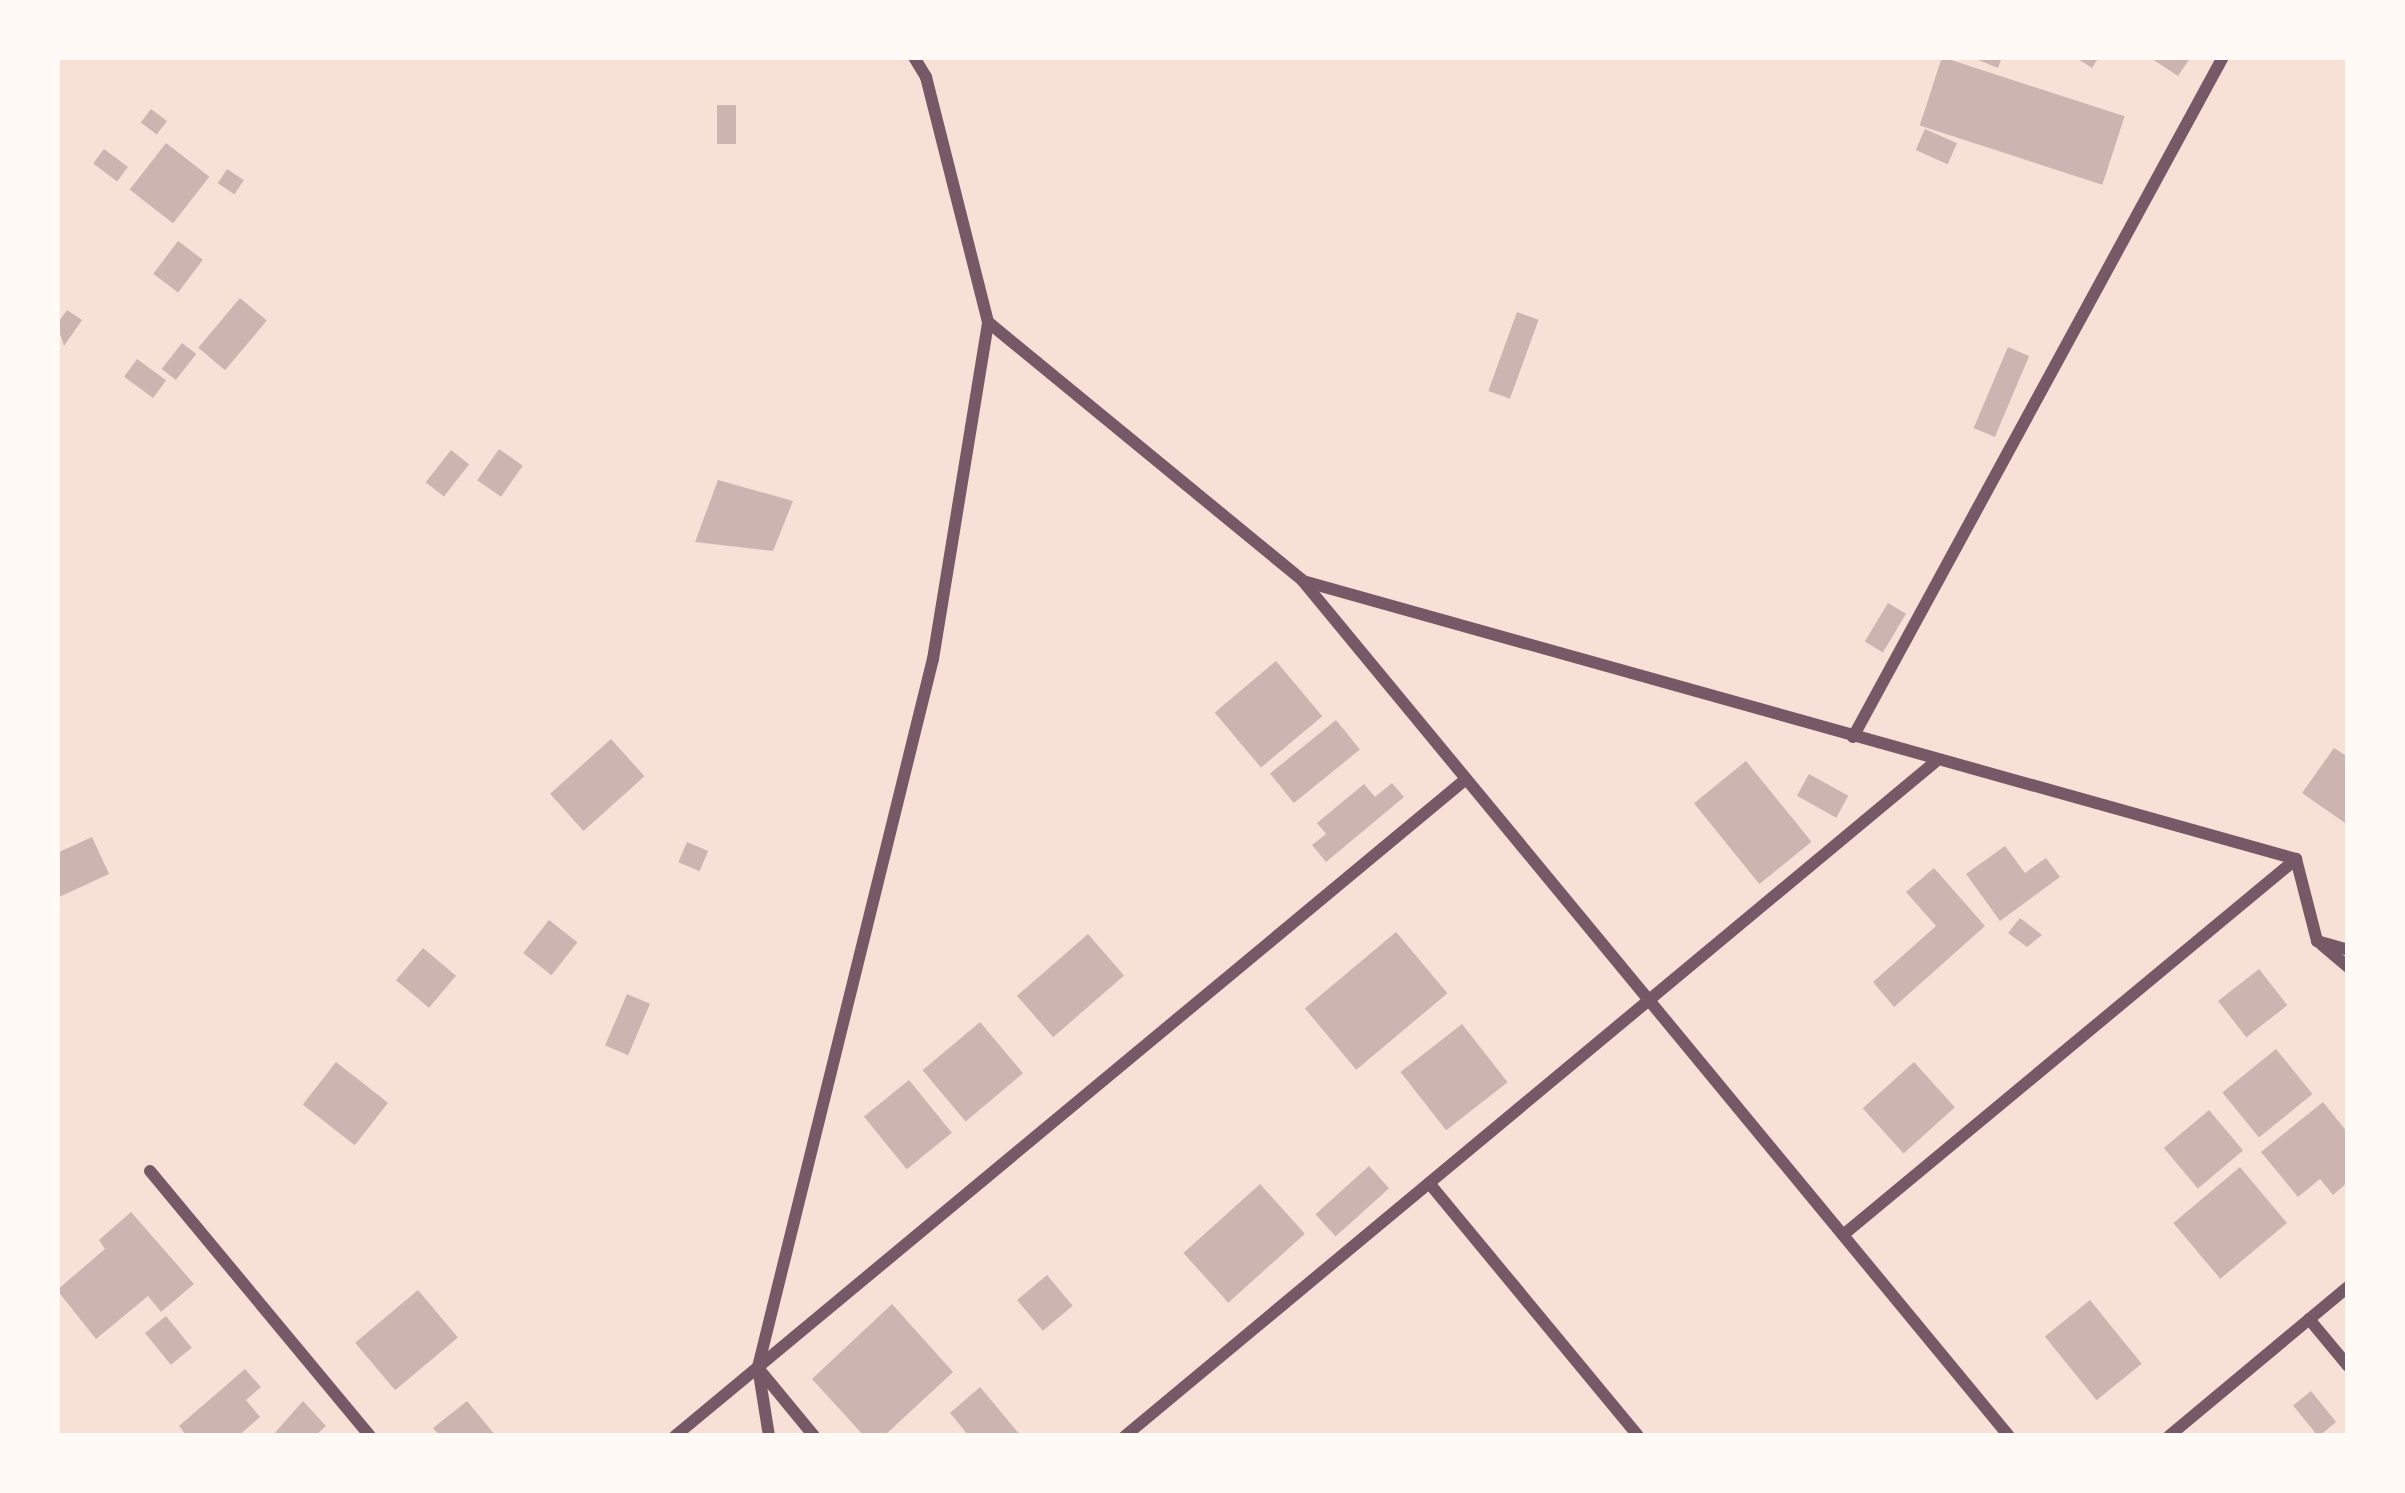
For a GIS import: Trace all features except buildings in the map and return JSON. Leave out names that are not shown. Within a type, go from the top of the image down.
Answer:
[{"type":"street","points":[[769,1436],[758,1367],[933,659],[988,322],[926,77],[914,57]]},
{"type":"street","points":[[1853,737],[2223,57]]},
{"type":"street","points":[[988,322],[1302,580],[2009,1436]]},
{"type":"street","points":[[1302,580],[1935,762],[2296,859]]},
{"type":"street","points":[[1125,1436],[1935,762]]},
{"type":"street","points":[[675,1436],[1466,779]]},
{"type":"street","points":[[2296,859],[2317,940],[2348,967]]},
{"type":"street","points":[[1843,1235],[2296,859]]},
{"type":"street","points":[[2317,940],[2348,950]]},
{"type":"street","points":[[150,1171],[370,1436]]},
{"type":"street","points":[[1429,1183],[1638,1436]]},
{"type":"street","points":[[2169,1436],[2348,1287]]},
{"type":"street","points":[[2309,1319],[2348,1366]]},
{"type":"street","points":[[758,1367],[814,1436]]}]
